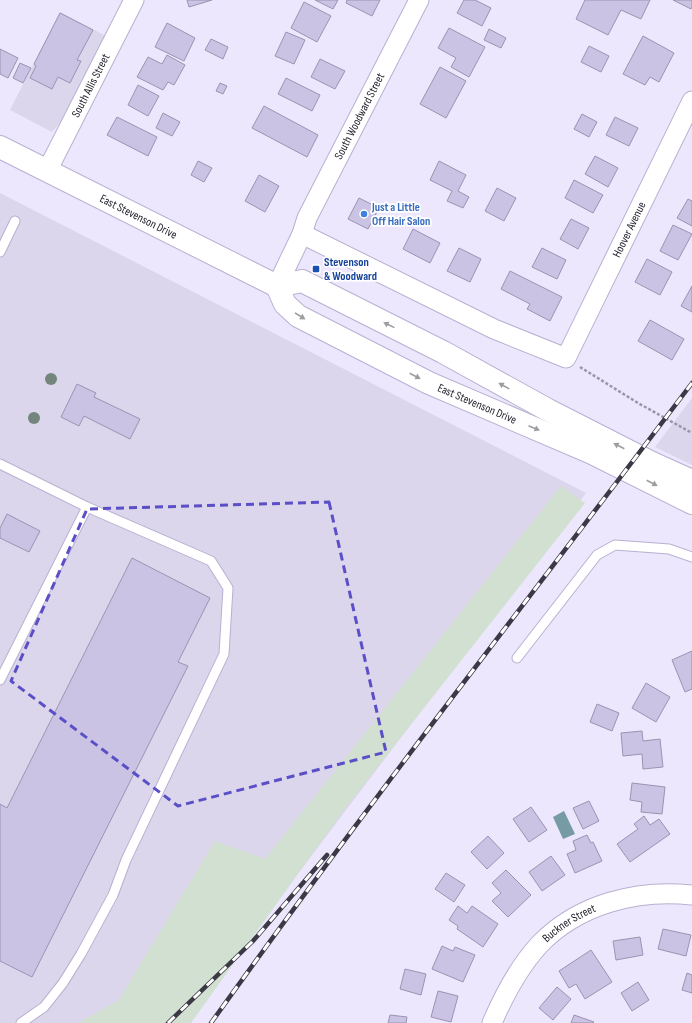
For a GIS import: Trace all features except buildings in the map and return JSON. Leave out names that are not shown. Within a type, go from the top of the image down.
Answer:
[{"type":"main road","name":"East Stevenson Drive","points":[[0,147],[277,286],[302,281],[443,352],[548,410],[652,463],[692,481]]},
{"type":"main road","name":"East Stevenson Drive","points":[[277,286],[285,304],[298,316],[429,382],[592,453],[692,503]]},
{"type":"street","name":"South Allis Street","points":[[47,171],[134,0]]},
{"type":"street","name":"South Woodward Street","points":[[277,286],[302,234],[307,218],[419,0]]},
{"type":"street","name":"Hoover Avenue","points":[[566,358],[692,101]]},
{"type":"street","points":[[302,234],[494,329],[566,358]]},
{"type":"street","name":"Buckner Street","points":[[492,1023],[511,984],[523,964],[539,945],[565,923],[592,908],[637,895],[692,893]]},
{"type":"lane","points":[[0,252],[16,221]]},
{"type":"lane","points":[[0,464],[87,507],[211,561],[228,588],[224,654],[126,860],[113,895],[81,954],[62,983],[44,1007],[21,1023]]},
{"type":"lane","points":[[0,680],[87,507]]},
{"type":"lane","points":[[517,658],[597,555],[615,545],[669,548],[692,557]]},
{"type":"path","points":[[566,358],[638,403],[692,433]]},
{"type":"highlighted area","points":[[329,502],[386,752],[178,806],[11,681],[87,509]]},
{"type":"shaded area","points":[[60,12],[106,36],[63,119],[52,132],[10,110]]},
{"type":"shaded area","points":[[0,193],[586,493],[185,1023],[0,1023]]},
{"type":"shaded area","points":[[692,398],[692,465],[655,447]]},
{"type":"shaded area","points":[[561,486],[585,503],[343,811],[191,1023],[78,1023],[118,1001],[215,841],[265,859]]},
{"type":"shaded area","points":[[564,811],[575,834],[563,839],[553,817]]},
{"type":"railway","points":[[211,1023],[389,781],[692,383]]},
{"type":"railway","points":[[168,1023],[253,941],[327,855]]},
{"type":"place","name":"Just a Little Off Hair Salon","points":[[364,214]]},
{"type":"place","name":"Stevenson & Woodward","points":[[316,269]]}]
